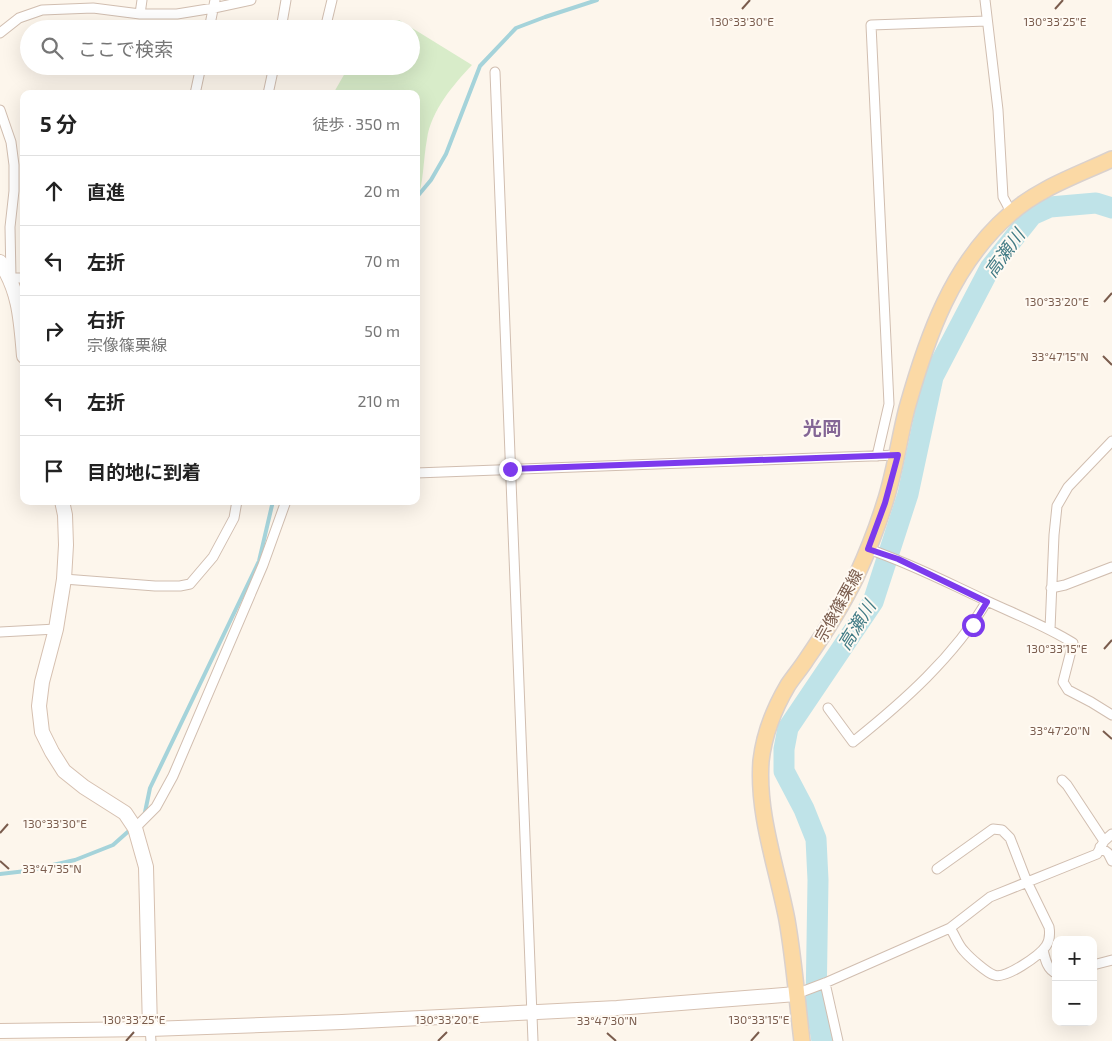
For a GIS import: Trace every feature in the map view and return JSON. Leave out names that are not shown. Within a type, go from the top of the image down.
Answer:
[{"type":"main road","name":"宗像篠栗線","points":[[802,1041],[801,992],[788,923],[763,812],[760,782],[762,758],[769,725],[788,684],[807,660],[837,612],[854,581],[868,549],[885,503],[898,455],[906,410],[920,364],[950,289],[975,250],[1011,212],[1069,178],[1112,159]]},
{"type":"street","points":[[140,14],[142,0]]},
{"type":"street","points":[[0,32],[19,18],[42,5],[93,8],[140,14],[177,14],[214,4],[251,0]]},
{"type":"street","points":[[283,20],[286,0]]},
{"type":"street","points":[[327,20],[332,0]]},
{"type":"street","points":[[985,0],[998,110],[1003,198],[1011,212]]},
{"type":"street","points":[[211,20],[214,4]]},
{"type":"street","points":[[877,456],[888,404],[871,25],[988,21]]},
{"type":"street","points":[[495,72],[533,1041]]},
{"type":"street","points":[[197,90],[199,75]]},
{"type":"street","points":[[269,90],[272,75]]},
{"type":"street","points":[[0,110],[11,142],[14,165],[14,191],[10,227],[20,317]]},
{"type":"street","points":[[0,262],[17,278]]},
{"type":"street","points":[[1050,629],[1057,506],[1068,487],[1112,441]]},
{"type":"street","points":[[420,473],[898,455]]},
{"type":"street","points":[[63,505],[66,545],[64,579],[56,629],[42,682],[39,706],[42,732],[64,771],[84,787],[124,813],[135,828],[146,868],[151,1035]]},
{"type":"street","points":[[64,579],[155,586],[190,584],[212,557],[234,518],[236,505]]},
{"type":"street","points":[[135,828],[156,807],[173,776],[263,565],[285,505]]},
{"type":"street","points":[[868,549],[898,559],[987,602],[1050,629],[1074,643],[1063,682],[1068,690],[1112,715]]},
{"type":"street","points":[[1052,588],[1112,567]]},
{"type":"street","points":[[828,708],[853,742],[882,719],[921,683],[973,625],[987,602]]},
{"type":"street","points":[[0,632],[56,629]]},
{"type":"street","points":[[1062,780],[1067,785],[1112,861]]},
{"type":"street","points":[[937,869],[992,829],[1002,830],[1010,838],[1050,933],[1048,944],[1043,950],[1014,970],[999,977],[992,975],[963,950],[950,928]]},
{"type":"street","points":[[0,1031],[151,1035],[617,1008],[801,992],[950,928],[990,897],[1097,854],[1102,844],[1112,834]]},
{"type":"street","points":[[1043,950],[1052,972]]},
{"type":"street","points":[[1097,963],[1112,960]]},
{"type":"street","points":[[823,984],[838,1041]]},
{"type":"green space","points":[[420,33],[472,65],[450,90],[433,118],[427,139],[420,191],[420,90],[335,90],[344,75],[420,75]]},
{"type":"waterway","points":[[420,193],[431,180],[446,154],[480,66],[516,28],[597,0]]},
{"type":"waterway","name":"高瀬川","points":[[822,1041],[816,1007],[818,880],[816,839],[804,809],[784,771],[784,749],[788,728],[873,602],[908,494],[933,377],[990,268],[1032,215],[1050,207],[1096,203],[1112,208]]},
{"type":"waterway","points":[[144,817],[150,788],[259,561],[272,505]]},
{"type":"waterway","points":[[0,874],[26,871],[75,860],[113,845],[131,829]]},
{"type":"district","name":"光岡","points":[[822,427]]},
{"type":"route","points":[[510,469],[898,455],[885,503],[868,549],[898,559],[987,602],[973,625]]}]
